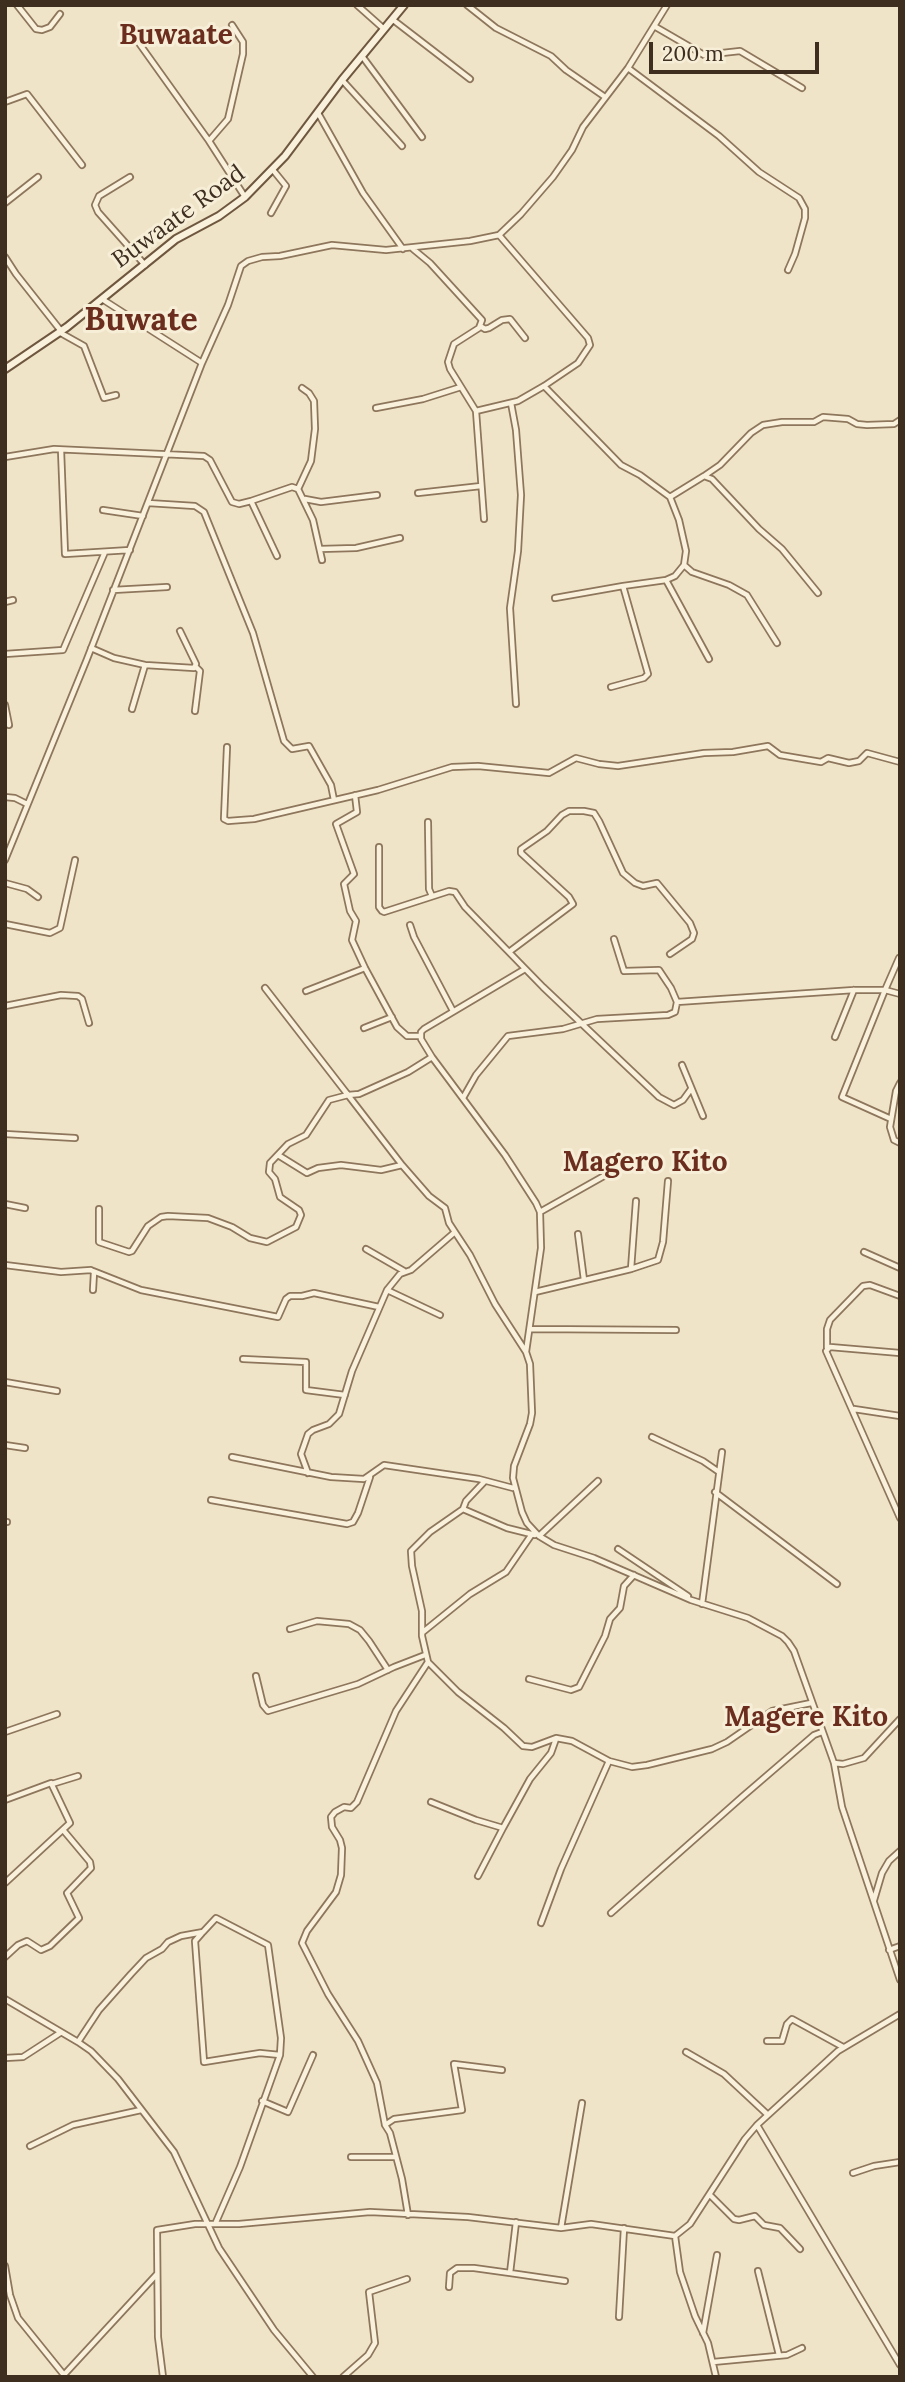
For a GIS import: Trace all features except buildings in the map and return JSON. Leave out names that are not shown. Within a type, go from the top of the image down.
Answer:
[{"type":"street","points":[[17,5],[36,29],[50,27],[60,14]]},
{"type":"street","points":[[357,5],[384,29]]},
{"type":"street","name":"Buwaate Road","points":[[5,369],[60,332],[176,239],[219,216],[244,197],[273,170],[404,5]]},
{"type":"street","points":[[467,5],[496,28],[551,56],[605,97]]},
{"type":"street","points":[[5,860],[202,363],[228,305],[241,266],[248,261],[332,245],[386,250],[470,242],[499,235],[553,177],[572,150],[583,127],[628,68],[667,5]]},
{"type":"street","points":[[392,19],[470,79]]},
{"type":"street","points":[[209,141],[224,125],[231,112],[243,54],[243,42],[232,25]]},
{"type":"street","points":[[654,26],[704,55],[740,51],[802,88]]},
{"type":"street","points":[[129,37],[136,38],[209,141],[244,197]]},
{"type":"street","points":[[362,56],[422,137]]},
{"type":"street","points":[[628,68],[719,136],[759,172],[799,198],[805,209],[805,218],[788,270]]},
{"type":"street","points":[[342,80],[402,146]]},
{"type":"street","points":[[5,102],[27,94],[82,165]]},
{"type":"street","points":[[318,112],[363,193],[403,248]]},
{"type":"street","points":[[271,214],[286,186],[273,170]]},
{"type":"street","points":[[5,203],[38,177]]},
{"type":"street","points":[[130,177],[99,197],[96,209],[145,265]]},
{"type":"street","points":[[476,411],[511,403],[544,386],[578,363],[588,350],[590,341],[499,235]]},
{"type":"street","points":[[412,248],[430,263],[480,316],[480,326]]},
{"type":"street","points":[[5,257],[60,332],[83,346],[104,398],[116,395]]},
{"type":"street","points":[[102,299],[202,363]]},
{"type":"street","points":[[480,326],[485,329],[510,319],[525,338]]},
{"type":"street","points":[[480,326],[454,344],[448,362],[476,411],[484,519]]},
{"type":"street","points":[[544,386],[621,465],[670,497],[686,551],[684,565],[675,576],[666,580],[555,598]]},
{"type":"street","points":[[376,408],[424,399],[461,387]]},
{"type":"street","points":[[298,489],[310,461],[315,429],[314,401],[302,388]]},
{"type":"street","points":[[511,403],[521,495],[518,551],[510,608],[516,704]]},
{"type":"street","points":[[670,497],[720,466],[751,433],[763,425],[814,422],[823,417],[848,419],[867,425],[894,424],[900,420]]},
{"type":"street","points":[[61,450],[65,554],[130,550]]},
{"type":"street","points":[[5,457],[61,450],[207,457],[230,500],[239,503],[292,487],[298,489],[313,520],[322,559]]},
{"type":"street","points":[[704,476],[712,478],[782,550],[818,593]]},
{"type":"street","points":[[418,493],[481,486]]},
{"type":"street","points":[[305,499],[321,502],[377,495]]},
{"type":"street","points":[[251,501],[276,556]]},
{"type":"street","points":[[148,503],[198,507],[204,512],[253,633],[284,741],[292,749],[309,746],[331,785],[334,800]]},
{"type":"street","points":[[103,510],[143,516]]},
{"type":"street","points":[[320,550],[356,548],[400,538]]},
{"type":"street","points":[[5,654],[63,650],[104,552]]},
{"type":"street","points":[[684,565],[692,572],[729,585],[747,595],[777,643]]},
{"type":"street","points":[[666,580],[709,659]]},
{"type":"street","points":[[611,687],[644,678],[648,674],[623,586]]},
{"type":"street","points":[[113,590],[167,587]]},
{"type":"street","points":[[5,602],[13,600]]},
{"type":"street","points":[[180,631],[195,667],[200,671],[195,711]]},
{"type":"street","points":[[91,648],[114,658],[145,665],[195,667]]},
{"type":"street","points":[[132,709],[145,665]]},
{"type":"street","points":[[5,705],[9,724]]},
{"type":"street","points":[[227,747],[224,819],[228,821],[254,819],[355,795],[452,767],[478,766],[549,773],[576,758],[618,766],[768,746],[780,755],[821,762],[828,758],[849,763],[859,761],[867,753],[900,762]]},
{"type":"street","points":[[355,795],[357,812],[337,824],[355,874],[344,884],[350,911],[356,922],[352,940],[402,1033],[420,1036],[429,1026],[525,969]]},
{"type":"street","points":[[5,797],[27,804]]},
{"type":"street","points":[[509,952],[572,904],[569,897],[521,853],[521,849],[547,831],[562,814],[584,811],[594,813],[599,821],[622,873],[643,886],[657,883],[690,923],[694,933],[692,939],[670,954]]},
{"type":"street","points":[[428,822],[429,889],[432,896]]},
{"type":"street","points":[[379,847],[379,907],[382,911],[449,891],[455,892],[465,907],[525,969],[666,1102],[671,1105],[678,1104],[691,1089]]},
{"type":"street","points":[[5,924],[50,933],[56,931],[61,924],[75,860]]},
{"type":"street","points":[[5,883],[27,889],[38,897]]},
{"type":"street","points":[[410,925],[453,1011]]},
{"type":"street","points":[[463,1098],[476,1075],[505,1038],[563,1029],[580,1022],[624,1016],[668,1015],[677,1009],[671,988],[657,968],[624,971],[614,939]]},
{"type":"street","points":[[891,1119],[842,1097],[899,958]]},
{"type":"street","points":[[306,991],[365,968]]},
{"type":"street","points":[[265,988],[402,1165],[429,1196],[445,1208],[449,1223],[479,1269],[495,1304],[526,1352],[530,1364],[532,1413],[514,1466],[514,1488],[527,1523],[539,1536]]},
{"type":"street","points":[[677,1002],[854,990],[885,990],[900,995]]},
{"type":"street","points":[[835,1037],[854,990]]},
{"type":"street","points":[[5,1006],[61,995],[78,996],[82,999],[89,1023]]},
{"type":"street","points":[[364,1028],[392,1017]]},
{"type":"street","points":[[420,1036],[432,1057],[505,1155],[540,1212],[541,1248],[526,1352]]},
{"type":"street","points":[[99,1209],[99,1242],[129,1252],[148,1226],[161,1217],[169,1216],[208,1218],[232,1227],[250,1238],[267,1242],[296,1227],[301,1215],[299,1210],[280,1197],[275,1179],[268,1172],[270,1163],[288,1144],[306,1135],[329,1100],[359,1094],[408,1072],[432,1057]]},
{"type":"street","points":[[682,1065],[703,1116]]},
{"type":"street","points":[[900,1083],[891,1119],[892,1136],[900,1143]]},
{"type":"street","points":[[5,1134],[75,1138]]},
{"type":"street","points":[[278,1155],[307,1173],[334,1166],[381,1170],[402,1165]]},
{"type":"street","points":[[540,1212],[627,1163]]},
{"type":"street","points":[[535,1292],[653,1263],[661,1255],[668,1181]]},
{"type":"street","points":[[631,1269],[636,1201]]},
{"type":"street","points":[[5,1204],[25,1208]]},
{"type":"street","points":[[295,1469],[310,1432],[324,1427],[339,1414],[352,1371],[391,1282],[405,1271],[411,1270],[455,1232]]},
{"type":"street","points":[[579,1234],[584,1280]]},
{"type":"street","points":[[366,1249],[405,1271]]},
{"type":"street","points":[[864,1252],[900,1268]]},
{"type":"street","points":[[5,1265],[53,1271],[85,1269],[141,1290],[278,1317],[290,1296],[314,1293],[379,1307]]},
{"type":"street","points":[[93,1271],[93,1290]]},
{"type":"street","points":[[900,1296],[870,1284],[863,1286],[830,1320],[826,1351],[900,1518]]},
{"type":"street","points":[[387,1290],[440,1315]]},
{"type":"street","points":[[531,1329],[677,1330]]},
{"type":"street","points":[[827,1348],[900,1353]]},
{"type":"street","points":[[243,1359],[306,1362],[306,1390],[345,1395]]},
{"type":"street","points":[[5,1382],[57,1391]]},
{"type":"street","points":[[853,1409],[900,1416]]},
{"type":"street","points":[[652,1437],[719,1472]]},
{"type":"street","points":[[5,1445],[26,1448]]},
{"type":"street","points":[[702,1604],[722,1452]]},
{"type":"street","points":[[301,1454],[308,1473]]},
{"type":"street","points":[[232,1457],[308,1473],[359,1480],[370,1476],[384,1465],[514,1488]]},
{"type":"street","points":[[211,1500],[346,1524],[353,1521],[358,1513],[370,1476]]},
{"type":"street","points":[[485,1481],[466,1501],[463,1509],[430,1532],[411,1551],[428,1662],[445,1681],[504,1728],[517,1742],[532,1747],[556,1738],[572,1741],[609,1761],[632,1767],[697,1754],[727,1742],[772,1712],[811,1703]]},
{"type":"street","points":[[539,1536],[598,1481]]},
{"type":"street","points":[[715,1492],[836,1584]]},
{"type":"street","points":[[463,1509],[507,1528],[539,1536],[554,1545],[594,1558],[691,1600],[748,1618],[782,1636],[794,1651],[834,1763],[842,1807],[900,1980]]},
{"type":"street","points":[[423,1632],[470,1594],[506,1572],[533,1534]]},
{"type":"street","points":[[618,1549],[681,1590],[691,1600]]},
{"type":"street","points":[[529,1679],[571,1690],[579,1687],[605,1636],[610,1619],[620,1608],[624,1586],[634,1575]]},
{"type":"street","points":[[290,1629],[317,1621],[349,1624],[360,1630],[388,1670]]},
{"type":"street","points":[[256,1676],[264,1709],[279,1710],[358,1685],[425,1655]]},
{"type":"street","points":[[408,2215],[390,2133],[384,2125],[377,2083],[358,2041],[313,1968],[303,1938],[336,1892],[341,1875],[342,1848],[332,1827],[331,1817],[335,1812],[344,1807],[351,1808],[357,1802],[396,1711],[428,1662]]},
{"type":"street","points":[[5,1732],[57,1714]]},
{"type":"street","points":[[834,1763],[843,1764],[864,1758],[900,1719]]},
{"type":"street","points":[[611,1913],[814,1735],[822,1732]]},
{"type":"street","points":[[478,1876],[530,1779],[555,1748],[556,1738]]},
{"type":"street","points":[[541,1923],[561,1869],[609,1761]]},
{"type":"street","points":[[5,1800],[47,1783],[78,1776]]},
{"type":"street","points":[[5,1883],[69,1826],[70,1822],[52,1784]]},
{"type":"street","points":[[431,1802],[503,1828]]},
{"type":"street","points":[[5,1957],[27,1941],[41,1950],[50,1946],[79,1918],[67,1893],[92,1868],[64,1831]]},
{"type":"street","points":[[873,1901],[882,1873],[889,1861],[899,1852]]},
{"type":"street","points":[[216,2222],[280,2055],[281,2038],[268,1945],[216,1918],[195,1941],[204,2062],[260,2053],[280,2055]]},
{"type":"street","points":[[78,2042],[99,2010],[146,1958],[181,1936],[203,1932]]},
{"type":"street","points":[[889,1950],[900,1947]]},
{"type":"street","points":[[5,1999],[78,2042],[104,2065],[141,2110],[177,2157],[219,2248],[274,2330],[313,2377]]},
{"type":"street","points":[[163,2377],[158,2337],[157,2230],[216,2222],[239,2224],[370,2212],[516,2222],[561,2228],[591,2224],[675,2236],[690,2224],[757,2125],[843,2047],[900,2014]]},
{"type":"street","points":[[767,2040],[782,2041],[787,2024],[792,2019],[843,2047]]},
{"type":"street","points":[[5,2058],[23,2057],[60,2033]]},
{"type":"street","points":[[686,2052],[724,2074],[768,2115]]},
{"type":"street","points":[[262,2101],[288,2112],[313,2055]]},
{"type":"street","points":[[384,2125],[394,2119],[462,2110],[454,2064],[502,2070]]},
{"type":"street","points":[[561,2228],[582,2103]]},
{"type":"street","points":[[30,2146],[74,2125],[141,2110]]},
{"type":"street","points":[[757,2125],[900,2365]]},
{"type":"street","points":[[351,2157],[396,2157]]},
{"type":"street","points":[[853,2173],[900,2162]]},
{"type":"street","points":[[710,2195],[734,2218],[739,2220],[755,2216],[764,2225],[780,2228],[800,2249]]},
{"type":"street","points":[[510,2273],[516,2222]]},
{"type":"street","points":[[619,2316],[624,2228]]},
{"type":"street","points":[[675,2236],[680,2272],[716,2377]]},
{"type":"street","points":[[703,2333],[717,2255]]},
{"type":"street","points":[[5,2266],[10,2295],[19,2318],[63,2376],[158,2274]]},
{"type":"street","points":[[449,2287],[450,2273],[457,2268],[474,2267],[565,2281]]},
{"type":"street","points":[[758,2271],[779,2355]]},
{"type":"street","points":[[343,2377],[368,2355],[375,2343],[369,2292],[407,2279]]},
{"type":"street","points":[[713,2362],[787,2355],[802,2348]]},
{"type":"district","name":"Buwaate","points":[[176,36]]},
{"type":"district","name":"Buwate","points":[[141,321]]},
{"type":"district","name":"Magero Kito","points":[[645,1163]]},
{"type":"district","name":"Magere Kito","points":[[806,1718]]}]
